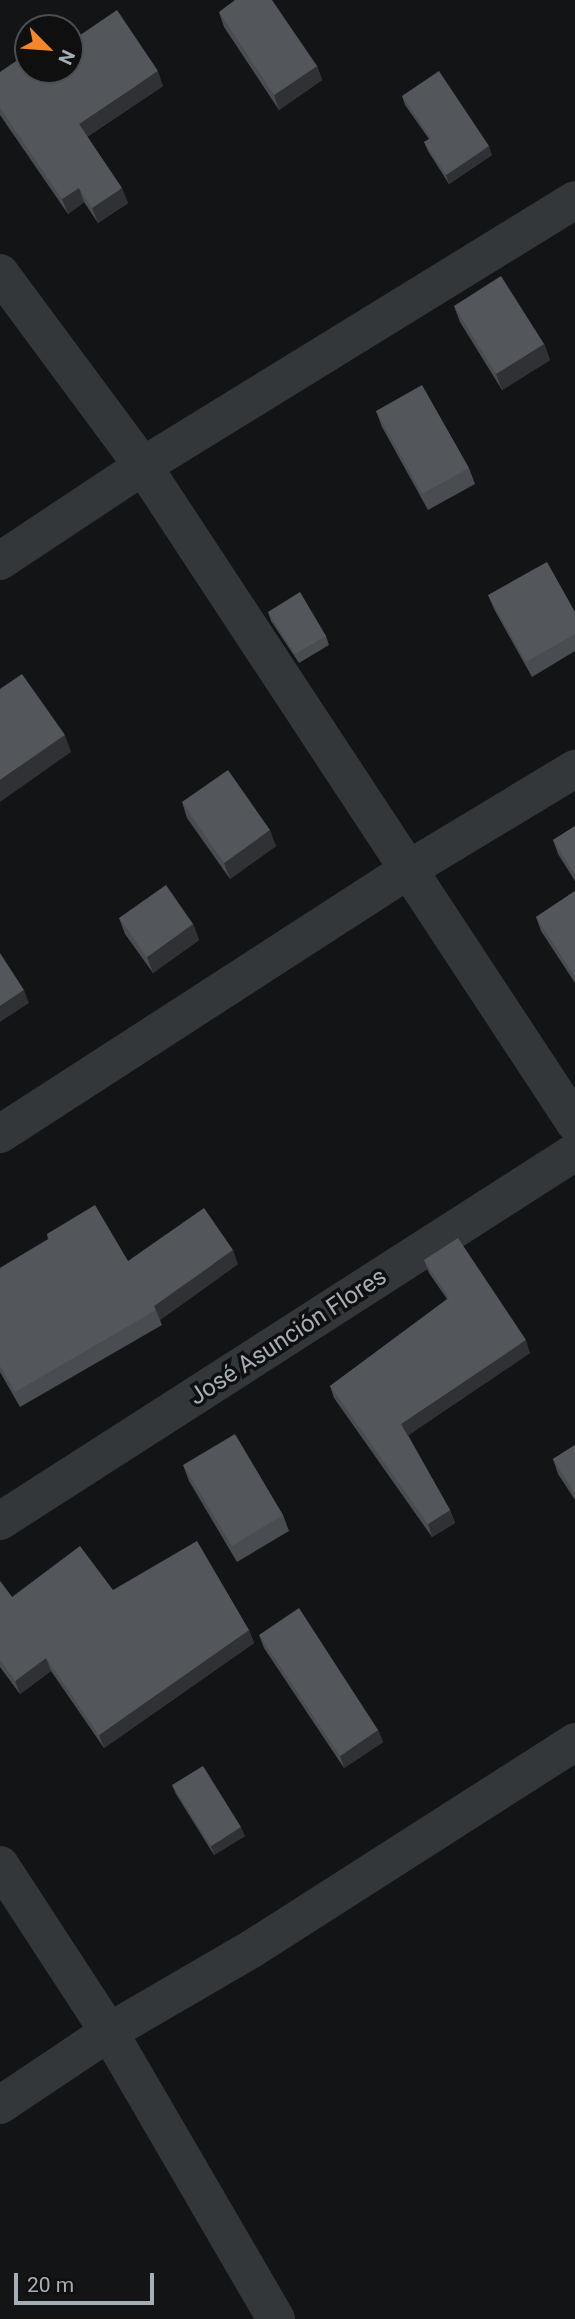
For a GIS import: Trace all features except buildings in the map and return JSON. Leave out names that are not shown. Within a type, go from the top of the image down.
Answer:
[{"type":"street","points":[[0,561],[143,466],[575,200]]},
{"type":"street","points":[[0,273],[143,466],[575,1123]]},
{"type":"street","points":[[0,1134],[410,869],[575,769]]},
{"type":"street","name":"José Asunción Flores","points":[[0,1521],[575,1152]]},
{"type":"street","points":[[0,2105],[109,2032],[250,1950],[575,1742]]},
{"type":"street","points":[[0,1865],[109,2032],[276,2319]]}]
